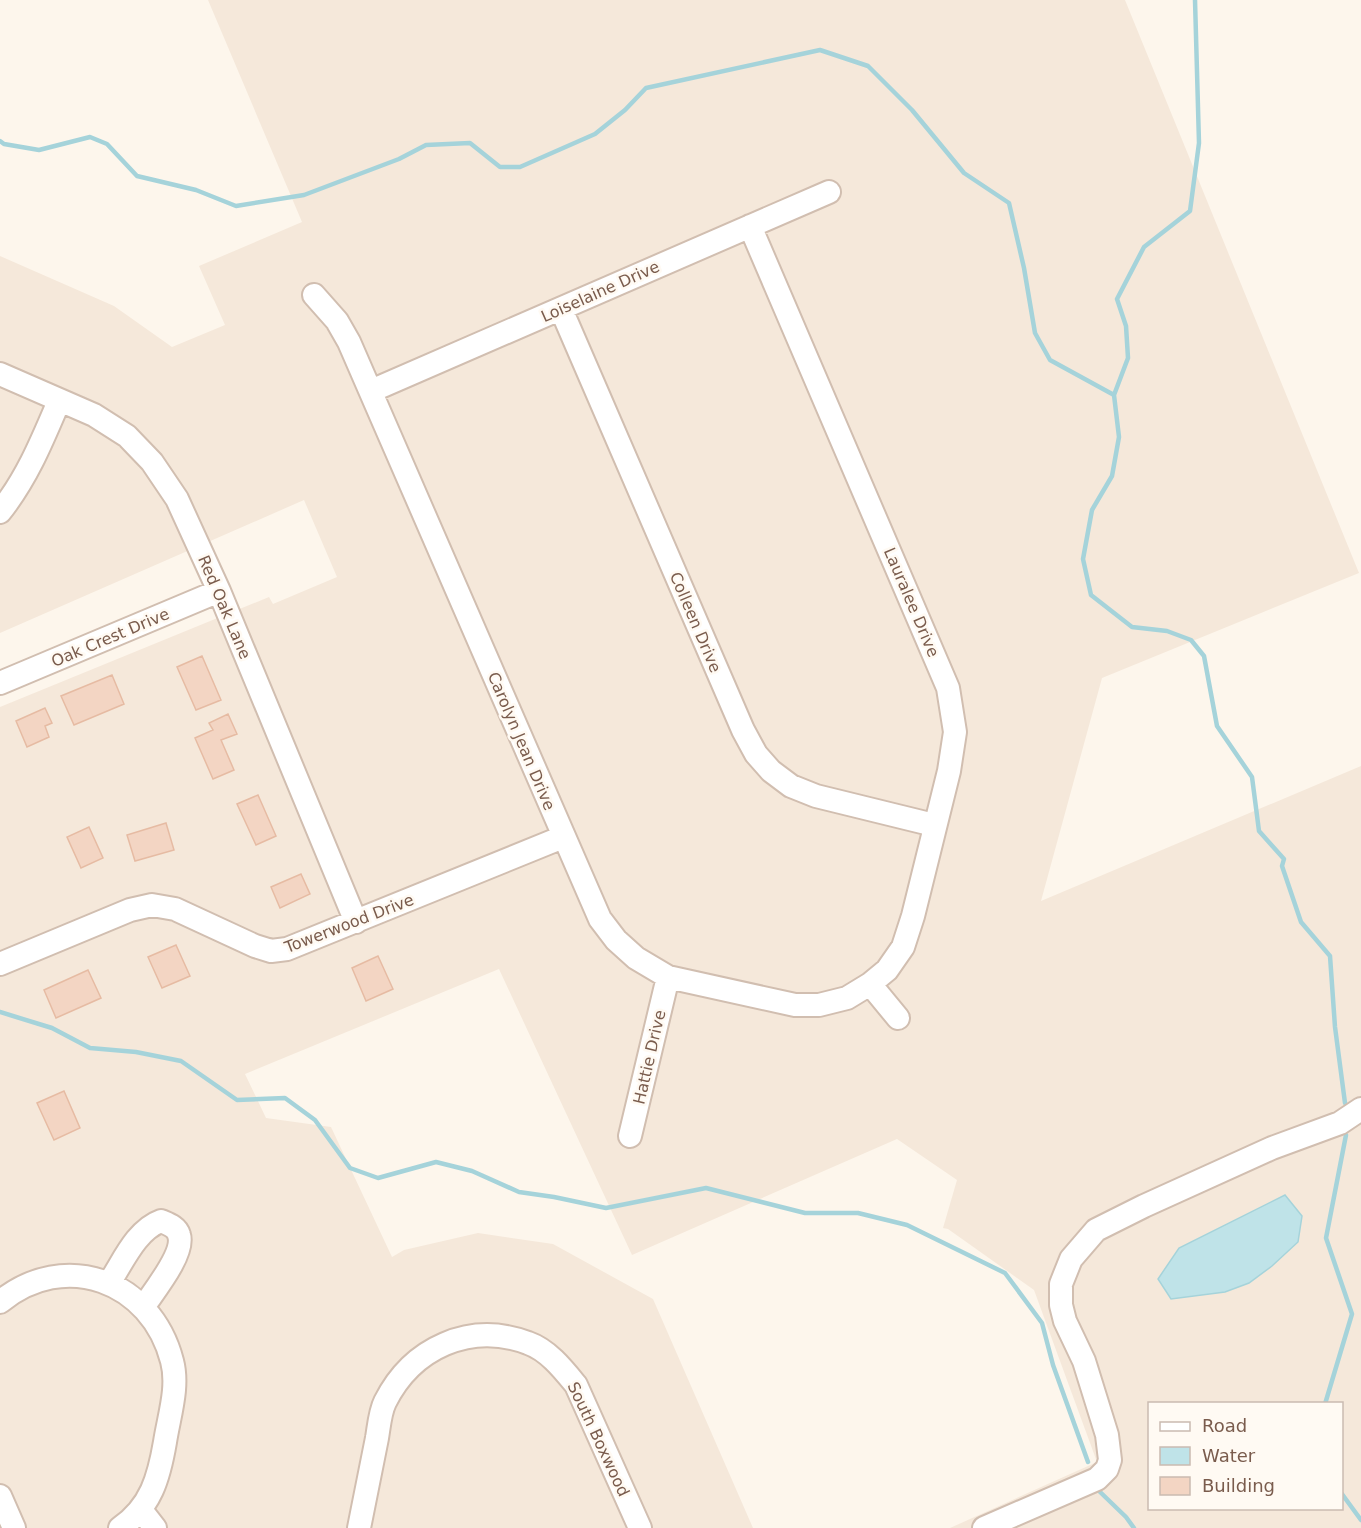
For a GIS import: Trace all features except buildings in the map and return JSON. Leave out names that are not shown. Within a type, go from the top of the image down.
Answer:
[{"type":"street","name":"Loiselaine Drive","points":[[371,391],[829,192]]},
{"type":"street","name":"Lauralee Drive","points":[[750,226],[948,688],[955,732],[949,771],[913,916],[903,947],[887,969],[870,984]]},
{"type":"street","name":"Carolyn Jean Drive","points":[[314,294],[337,321],[349,342],[563,837],[600,919],[616,940],[636,957],[668,977],[795,1005],[819,1005],[847,998],[870,984]]},
{"type":"street","name":"Colleen Drive","points":[[561,309],[738,719],[756,754],[771,771],[791,786],[816,796],[934,825]]},
{"type":"street","name":"Red Oak Lane","points":[[0,374],[94,415],[126,436],[152,462],[177,499],[219,591],[356,922]]},
{"type":"street","points":[[0,512],[23,480],[37,454],[59,401]]},
{"type":"street","name":"Oak Crest Drive","points":[[0,683],[219,591]]},
{"type":"street","name":"Towerwood Drive","points":[[0,964],[130,910],[152,905],[176,909],[255,946],[271,951],[287,949],[563,837]]},
{"type":"street","name":"Hattie Drive","points":[[630,1136],[668,977]]},
{"type":"street","points":[[870,984],[898,1018]]},
{"type":"street","points":[[984,1528],[1097,1479],[1107,1469],[1110,1460],[1107,1435],[1084,1361],[1065,1321],[1061,1305],[1061,1284],[1071,1260],[1096,1230],[1272,1148],[1340,1123],[1361,1109]]},
{"type":"street","points":[[109,1283],[141,1234],[150,1225],[161,1221],[172,1226],[179,1235],[179,1247],[175,1258],[144,1306]]},
{"type":"street","points":[[0,1302],[30,1282],[58,1276],[88,1278],[109,1283],[127,1293],[144,1306],[154,1318],[172,1361],[175,1382],[160,1468],[153,1493],[141,1510],[120,1528]]},
{"type":"street","name":"South Boxwood","points":[[359,1528],[384,1404],[397,1381],[411,1365],[452,1340],[472,1336],[489,1336],[530,1344],[563,1369],[576,1385],[640,1528]]},
{"type":"street","points":[[0,1496],[14,1528]]},
{"type":"street","points":[[141,1510],[156,1528]]},
{"type":"shaded area","points":[[208,0],[1125,0],[1359,573],[1102,678],[1041,901],[1361,766],[1361,1528],[950,1528],[1097,1462],[1034,1290],[948,1229],[943,1228],[957,1180],[897,1139],[632,1255],[499,969],[245,1074],[266,1118],[331,1127],[392,1257],[404,1250],[478,1233],[553,1244],[653,1299],[753,1528],[0,1528],[0,707],[269,597],[273,604],[337,577],[304,500],[0,633],[0,256],[114,306],[172,347],[225,325],[199,266],[302,222]]},
{"type":"water","points":[[1285,1195],[1302,1216],[1298,1242],[1272,1266],[1249,1283],[1225,1292],[1171,1299],[1158,1279],[1179,1248]]},
{"type":"waterway","points":[[1195,0],[1199,143],[1190,211],[1144,247],[1117,299],[1126,326],[1128,358],[1114,395],[1119,437],[1112,476],[1092,510],[1083,559],[1091,595],[1132,627],[1167,631],[1191,640],[1204,656],[1217,726],[1252,777],[1259,831],[1284,859],[1282,866],[1301,922],[1330,956],[1335,1027],[1345,1103]]},
{"type":"waterway","points":[[0,141],[4,144],[39,150],[90,137],[107,144],[137,176],[196,190],[236,206],[304,195],[399,159],[426,145],[470,143],[500,167],[520,167],[595,134],[625,110],[646,88],[820,50],[868,66],[912,110],[964,173],[1009,203],[1024,268],[1035,333],[1050,360],[1114,395]]},
{"type":"waterway","points":[[0,1012],[52,1028],[90,1048],[136,1052],[181,1061],[237,1100],[285,1098],[315,1120],[350,1168],[378,1178],[436,1162],[472,1171],[519,1192],[606,1208],[706,1188],[805,1213],[858,1213],[907,1225],[1005,1273],[1042,1323],[1053,1365],[1088,1462]]},
{"type":"waterway","points":[[1326,1402],[1352,1314],[1326,1238],[1346,1135]]},
{"type":"waterway","points":[[1098,1490],[1134,1528]]},
{"type":"waterway","points":[[1343,1495],[1361,1520]]}]
